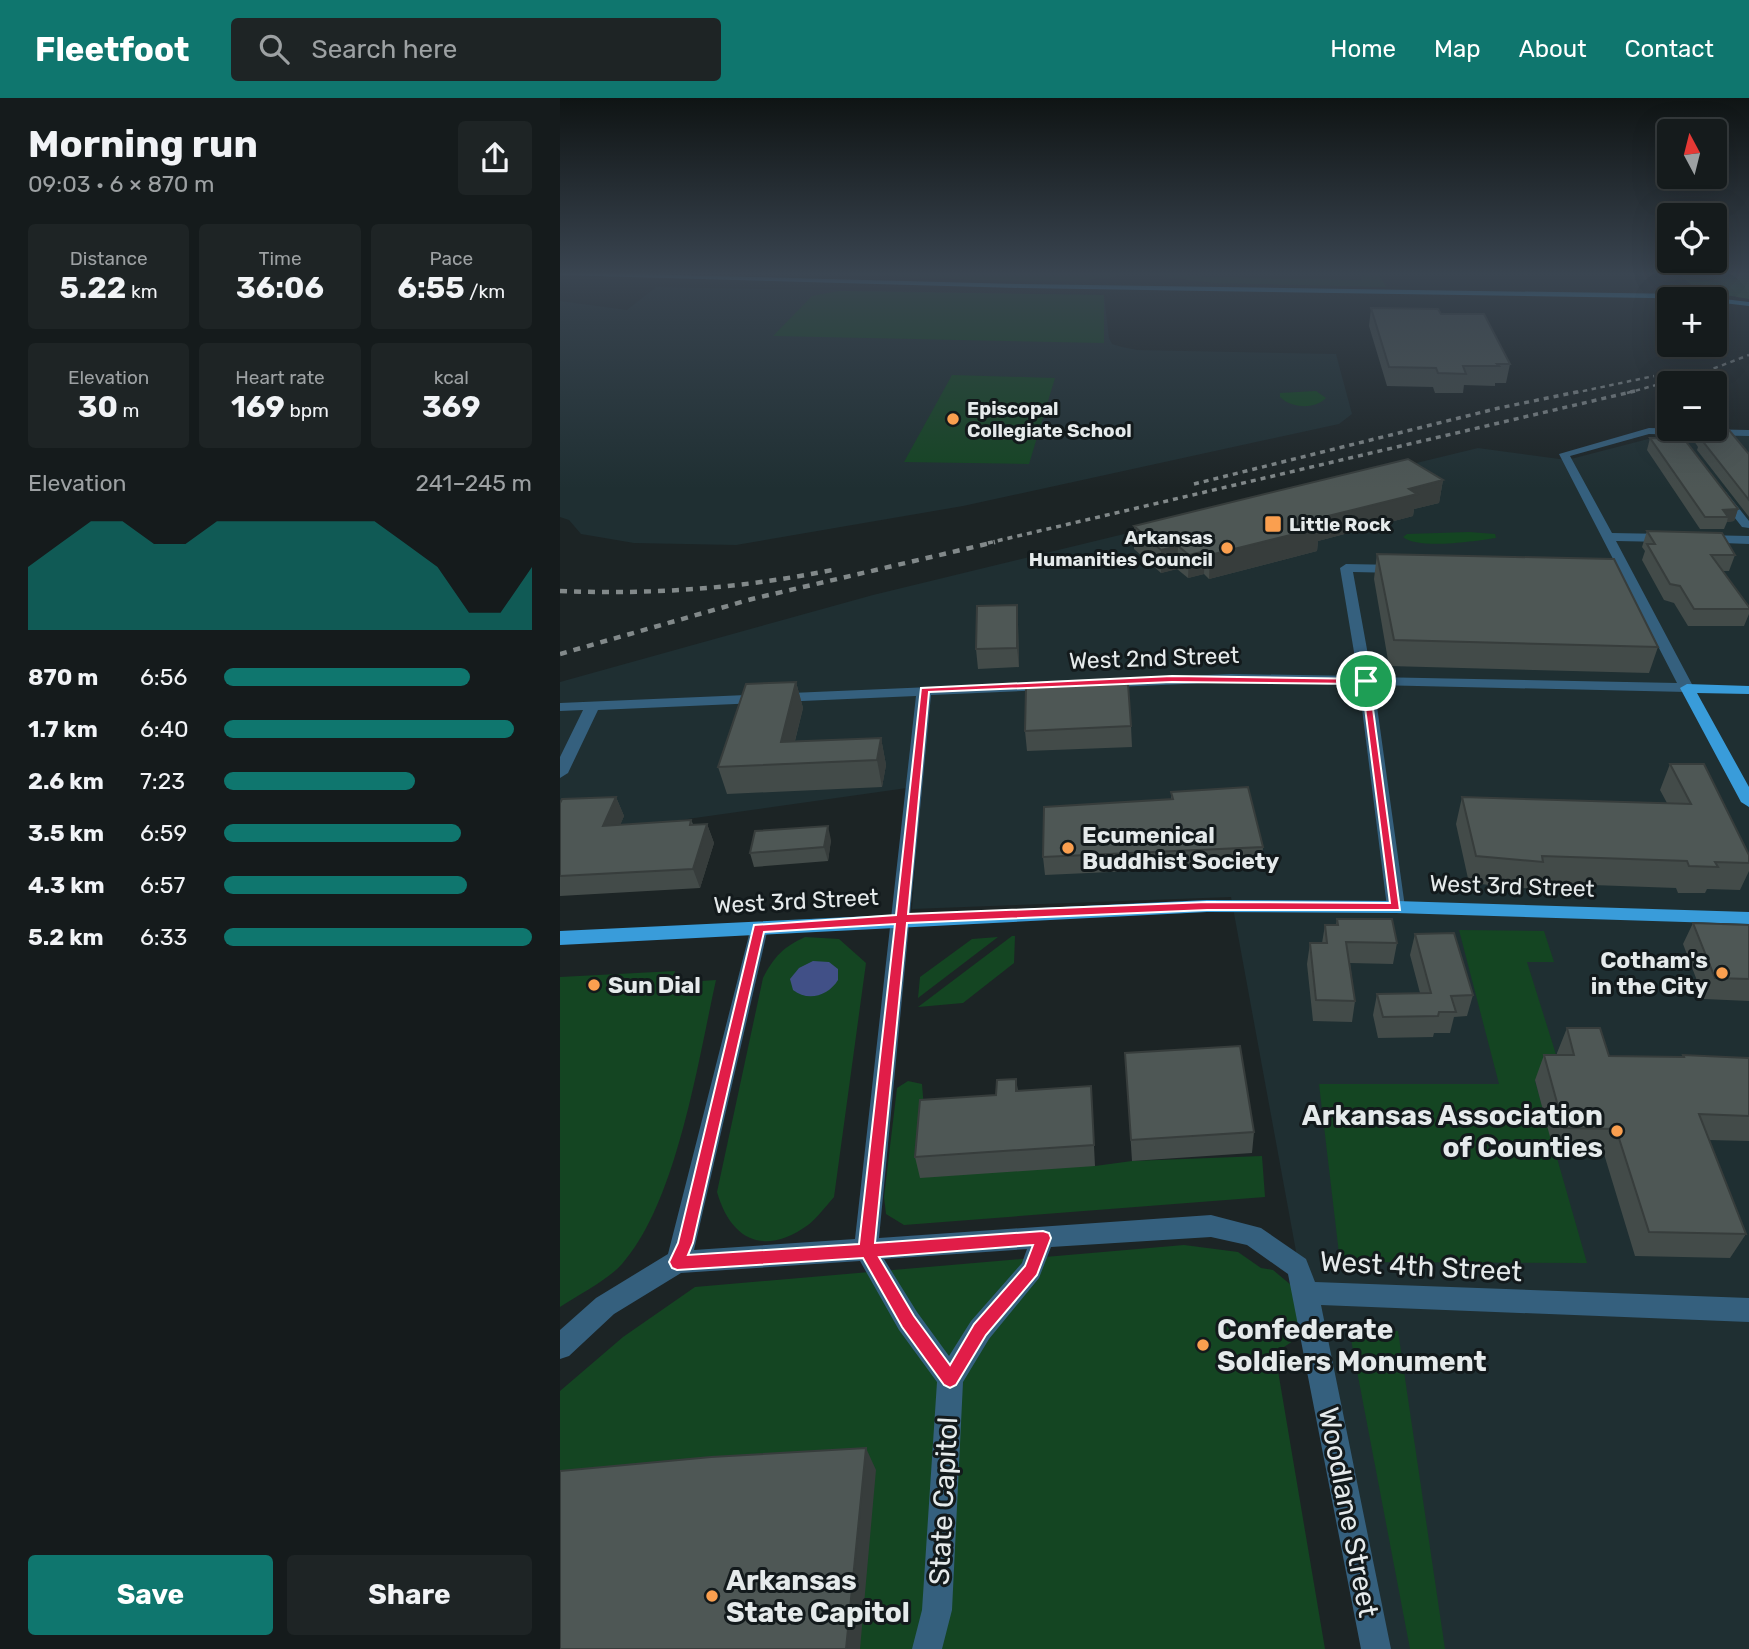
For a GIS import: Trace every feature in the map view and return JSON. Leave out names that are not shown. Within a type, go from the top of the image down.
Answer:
[{"type":"main road","name":"West 2nd Street","points":[[1687,688],[1749,690]]},
{"type":"main road","points":[[1687,688],[1749,802]]},
{"type":"main road","name":"West 3rd Street","points":[[560,938],[901,919],[1207,906],[1396,907],[1749,918]]},
{"type":"street","points":[[1657,432],[1564,454],[1687,688]]},
{"type":"street","points":[[1727,433],[1749,433]]},
{"type":"street","points":[[1682,441],[1688,449]]},
{"type":"street","points":[[1713,482],[1746,525]]},
{"type":"street","points":[[1607,537],[1749,540]]},
{"type":"street","points":[[1396,907],[1366,681],[1346,568],[1414,570]]},
{"type":"street","points":[[1607,574],[1626,574]]},
{"type":"street","name":"West 2nd Street","points":[[560,706],[1172,679],[1687,688]]},
{"type":"street","points":[[924,690],[868,1215],[867,1250],[908,1321],[950,1379],[980,1330],[1031,1270],[1043,1238]]},
{"type":"street","points":[[560,773],[593,705]]},
{"type":"street","points":[[560,1346],[605,1306],[677,1262],[685,1243],[759,928]]},
{"type":"street","name":"West 4th Street","points":[[677,1262],[1211,1226],[1244,1231],[1298,1268],[1306,1293],[1749,1310]]},
{"type":"street","name":"Woodlane Street","points":[[1306,1293],[1376,1649]]},
{"type":"street","name":"State Capitol","points":[[927,1649],[937,1610],[950,1379]]},
{"type":"shaded area","name":"Episcopal Collegiate School","points":[[560,344],[1113,344],[1137,350],[1336,354],[1352,414],[1339,424],[963,506],[736,545],[634,543],[581,534],[569,520],[560,517]]},
{"type":"shaded area","points":[[1727,433],[1749,433],[1749,1649],[1369,1649],[1231,897],[912,909],[921,786],[645,825],[560,828],[560,682],[873,595],[1478,448],[1567,460],[1657,437],[1657,441],[1727,441]]},
{"type":"green space","points":[[952,375],[1055,378],[1029,464],[904,462]]},
{"type":"green space","points":[[1316,391],[1326,398],[1309,406],[1296,405],[1280,397],[1280,393]]},
{"type":"green space","points":[[1407,534],[1495,534],[1496,538],[1434,544],[1411,541],[1403,537]]},
{"type":"green space","points":[[1459,930],[1544,931],[1554,962],[1527,962],[1564,1080],[1535,1081],[1587,1263],[1340,1262],[1319,1084],[1499,1084]]},
{"type":"green space","points":[[1015,936],[1014,963],[963,1003],[918,1007]]},
{"type":"green space","points":[[805,937],[839,939],[866,963],[834,1197],[808,1225],[778,1240],[764,1241],[741,1232],[731,1222],[717,1192],[763,978],[780,953]]},
{"type":"green space","points":[[998,937],[918,998],[920,977],[972,939]]},
{"type":"green space","points":[[675,971],[672,983],[716,980],[693,1089],[671,1168],[641,1237],[622,1264],[560,1307],[560,977]]},
{"type":"green space","points":[[908,1081],[922,1084],[925,1121],[1095,1166],[1132,1161],[1262,1156],[1265,1197],[904,1225],[886,1214],[884,1197],[897,1088]]},
{"type":"green space","points":[[1184,1245],[1238,1252],[1261,1268],[1273,1270],[1291,1285],[1304,1317],[1299,1337],[1275,1353],[1325,1649],[560,1649],[560,1391],[623,1337],[695,1287]]},
{"type":"green space","points":[[1349,1329],[1398,1331],[1445,1649],[1410,1649]]},
{"type":"water","points":[[813,961],[829,962],[838,969],[838,980],[823,993],[805,996],[793,990],[790,979],[799,968]]},
{"type":"building","points":[[1382,344],[1500,344],[1510,364],[1463,366],[1466,374],[1438,373],[1436,368],[1389,367]]},
{"type":"building","points":[[1729,430],[1749,454],[1749,500],[1703,441],[1727,441]]},
{"type":"building","points":[[1650,438],[1657,438],[1657,441],[1686,441],[1738,509],[1723,510],[1728,517],[1705,517]]},
{"type":"building","points":[[1408,459],[1443,480],[1409,489],[1417,494],[1308,521],[1319,528],[1210,555],[1205,551],[1189,555],[1178,546],[1161,550],[1134,526]]},
{"type":"building","points":[[1647,531],[1722,533],[1735,555],[1711,555],[1749,609],[1694,609],[1680,586],[1670,584],[1647,544],[1655,544]]},
{"type":"building","points":[[1377,554],[1614,559],[1658,647],[1394,640]]},
{"type":"building","points":[[1017,605],[1017,648],[976,649],[977,606]]},
{"type":"building","points":[[796,682],[781,742],[881,738],[877,760],[718,767],[746,684]]},
{"type":"building","points":[[1128,684],[1131,726],[1025,731],[1026,688]]},
{"type":"building","points":[[1670,764],[1704,764],[1749,855],[1749,863],[1715,862],[1718,867],[1689,866],[1687,861],[1542,856],[1543,862],[1476,856],[1462,797],[1691,804]]},
{"type":"building","points":[[1248,787],[1263,847],[1043,857],[1044,807],[1173,799],[1171,792]]},
{"type":"building","points":[[616,797],[603,826],[691,820],[690,825],[707,824],[693,869],[560,876],[562,799]]},
{"type":"building","points":[[828,826],[824,847],[750,853],[755,831]]},
{"type":"building","points":[[1337,919],[1392,919],[1397,943],[1346,942],[1355,1001],[1316,1000],[1310,943],[1327,943],[1325,925],[1338,925]]},
{"type":"building","points":[[1693,923],[1749,925],[1749,979],[1715,978]]},
{"type":"building","points":[[1454,933],[1473,995],[1451,996],[1456,1012],[1439,1012],[1438,1016],[1383,1017],[1377,994],[1431,993],[1415,934]]},
{"type":"building","points":[[1567,1028],[1600,1028],[1609,1056],[1749,1058],[1749,1116],[1699,1114],[1746,1234],[1649,1232],[1616,1129],[1564,1128],[1544,1055],[1574,1055]]},
{"type":"building","points":[[1240,1046],[1254,1132],[1131,1140],[1125,1053]]},
{"type":"building","points":[[1016,1079],[1016,1091],[1091,1086],[1094,1145],[915,1157],[920,1100],[996,1095],[997,1080]]},
{"type":"building","name":"Arkansas State Capitol","points":[[866,1448],[846,1649],[560,1649],[560,1471],[711,1457]]},
{"type":"railway","points":[[1630,392],[1707,371],[1749,355]]},
{"type":"railway","points":[[1574,393],[1654,376]]},
{"type":"railway","points":[[1194,484],[1499,408],[1582,391]]},
{"type":"railway","points":[[1630,392],[1635,391]]},
{"type":"railway","points":[[988,543],[1630,392]]},
{"type":"railway","points":[[560,654],[752,599],[995,542]]},
{"type":"railway","points":[[560,591],[699,589],[837,569]]},
{"type":"place","name":"Episcopal Collegiate School","points":[[953,419]]},
{"type":"place","name":"Little Rock","points":[[1273,524]]},
{"type":"place","name":"Arkansas Humanities Council","points":[[1227,548]]},
{"type":"place","name":"Ecumenical Buddhist Society","points":[[1068,848]]},
{"type":"place","name":"Cotham's in the City","points":[[1722,973]]},
{"type":"place","name":"Sun Dial","points":[[594,985]]},
{"type":"place","name":"Arkansas Association of Counties","points":[[1617,1131]]},
{"type":"place","name":"Confederate Soldiers Monument","points":[[1203,1345]]},
{"type":"place","name":"Arkansas State Capitol","points":[[712,1596]]},
{"type":"route","points":[[1366,681],[1172,679],[924,690],[901,919],[759,928],[685,1243],[677,1262],[867,1250],[908,1321],[950,1379],[980,1330],[1031,1270],[1043,1238],[867,1250],[867,1229],[901,919],[1207,906],[1396,907],[1366,681]]}]
